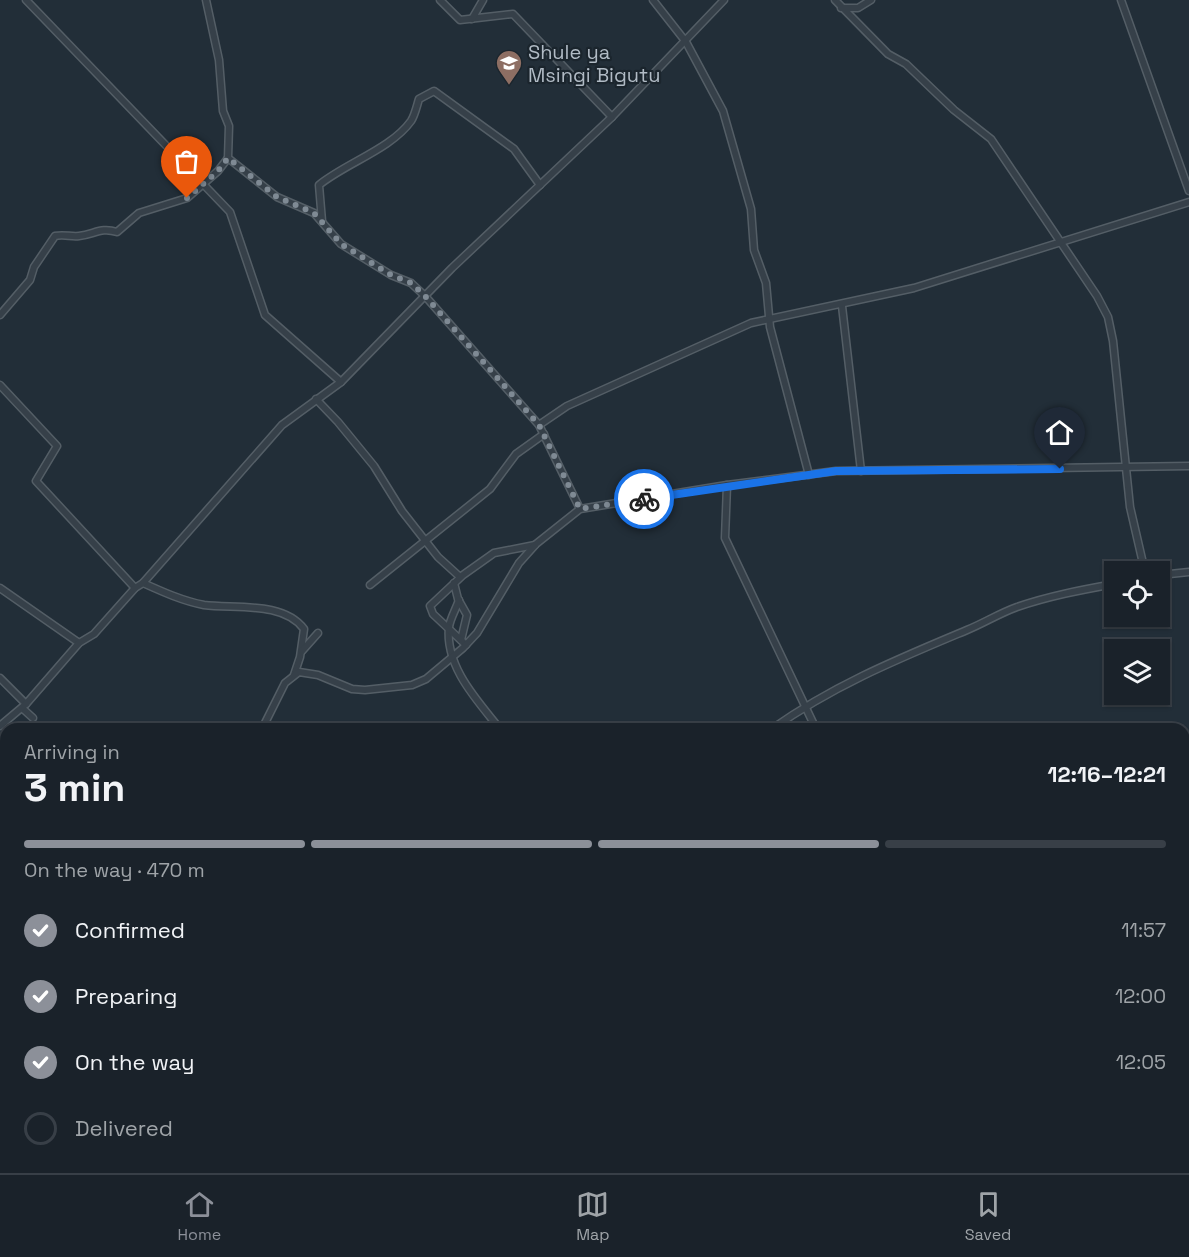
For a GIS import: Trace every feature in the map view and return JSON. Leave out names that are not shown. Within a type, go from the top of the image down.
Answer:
[{"type":"street","points":[[26,0],[230,212],[265,315],[341,382]]},
{"type":"street","points":[[0,315],[30,280],[34,267],[55,236],[82,236],[94,230],[107,229],[117,232],[139,213],[187,198],[204,184],[228,158],[229,126],[223,111],[219,60],[206,0]]},
{"type":"street","points":[[440,0],[460,20],[513,14],[612,117]]},
{"type":"street","points":[[472,19],[483,0]]},
{"type":"street","points":[[652,0],[686,42],[723,111],[751,209],[754,250],[766,282],[769,319],[809,475]]},
{"type":"street","points":[[4,723],[24,706],[79,644],[94,634],[135,588],[143,583],[282,425],[341,382],[425,296],[612,117],[724,0]]},
{"type":"street","points":[[835,0],[888,54],[906,64],[954,110],[991,139],[1108,317],[1116,362],[1130,507],[1142,561]]},
{"type":"street","points":[[841,8],[858,8],[870,0]]},
{"type":"street","points":[[1121,0],[1189,191]]},
{"type":"street","points":[[322,221],[319,185],[338,170],[393,138],[412,120],[419,99],[434,91],[514,149],[540,185]]},
{"type":"street","points":[[228,158],[277,197],[314,213],[341,244],[391,275],[411,283],[425,296],[539,425],[580,509]]},
{"type":"street","points":[[539,425],[567,406],[751,323],[842,306],[914,288],[1062,244],[1189,202]]},
{"type":"street","points":[[842,306],[861,471]]},
{"type":"street","points":[[0,385],[57,446],[36,481],[135,588]]},
{"type":"street","points":[[316,399],[374,466],[402,511],[425,541],[460,577]]},
{"type":"street","points":[[370,585],[490,489],[516,454],[544,434]]},
{"type":"street","points":[[265,723],[285,682],[299,672],[318,675],[352,689],[393,688],[426,679],[454,656],[494,606],[519,563],[536,544],[580,509],[727,485],[861,471],[1126,469],[1189,466]]},
{"type":"street","points":[[727,485],[725,538],[813,723]]},
{"type":"street","points":[[463,643],[433,614],[430,606],[460,577],[494,553],[536,544]]},
{"type":"street","points":[[1170,574],[1189,572]]},
{"type":"street","points":[[143,583],[204,605],[247,606],[287,614],[304,629],[294,675]]},
{"type":"street","points":[[454,583],[467,615],[463,643]]},
{"type":"street","points":[[780,723],[804,706],[903,655],[969,630],[1015,608],[1066,592],[1104,586]]},
{"type":"street","points":[[0,588],[79,644]]},
{"type":"street","points":[[459,600],[449,628],[449,643],[464,683],[495,723]]},
{"type":"street","points":[[301,651],[318,633]]},
{"type":"street","points":[[0,678],[33,718]]},
{"type":"way so far","points":[[187,198],[218,171],[228,158],[277,197],[314,213],[341,244],[391,275],[411,283],[425,296],[539,425],[580,509],[644,499]]},
{"type":"place","name":"Shule ya Msingi Bigutu","points":[[509,86]]},
{"type":"route","points":[[644,499],[727,485],[836,471],[1060,469]]}]
